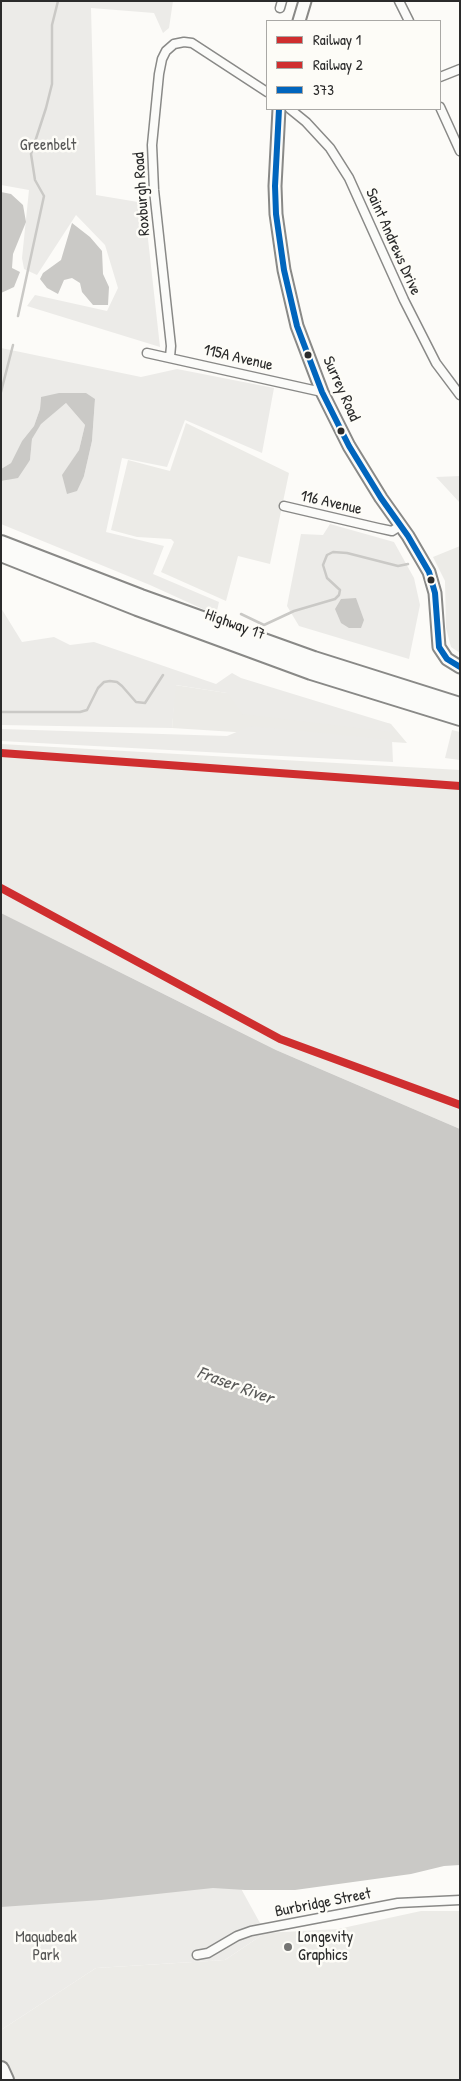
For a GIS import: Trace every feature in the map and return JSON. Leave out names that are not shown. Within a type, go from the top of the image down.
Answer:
[{"type":"highway","name":"Highway 17","points":[[1,542],[141,597],[314,659],[460,705]]},
{"type":"highway","name":"Highway 17","points":[[1,554],[137,608],[311,672],[460,718]]},
{"type":"highway","points":[[1,2069],[6,2080]]},
{"type":"street","points":[[298,20],[305,1]]},
{"type":"street","points":[[400,1],[409,20]]},
{"type":"street","name":"Roxburgh Road","points":[[170,357],[171,346],[154,190],[152,144],[162,59],[170,47],[184,42],[196,45],[266,91]]},
{"type":"street","points":[[441,78],[460,69]]},
{"type":"street","points":[[441,109],[460,151]]},
{"type":"street","name":"Surrey Road","points":[[279,110],[275,186],[279,242],[297,326],[322,392],[353,453],[423,561],[434,586],[439,647],[447,659],[460,667]]},
{"type":"street","name":"Saint Andrews Drive","points":[[291,110],[306,122],[330,148],[349,178],[404,300],[434,359],[460,395]]},
{"type":"street","name":"115A Avenue","points":[[147,353],[322,392]]},
{"type":"street","name":"116 Avenue","points":[[284,506],[392,531],[400,526]]},
{"type":"street","name":"Burbridge Street","points":[[197,1955],[208,1953],[237,1936],[251,1931],[398,1902],[460,1900]]},
{"type":"shaded area","points":[[186,423],[289,473],[270,564],[238,556],[226,601],[161,572],[174,542],[171,539],[137,537],[111,530],[128,460],[170,471]]},
{"type":"shaded area","points":[[460,546],[460,653],[451,647],[446,628],[445,581],[433,557]]},
{"type":"shaded area","points":[[175,685],[391,724],[407,743],[172,728]]},
{"type":"shaded area","points":[[1,744],[460,770],[460,1129],[276,1050],[1,913]]},
{"type":"shaded area","points":[[421,1911],[460,1911],[460,2080],[1,2080],[1,2030],[96,1968],[225,1960],[265,1933],[338,1929]]},
{"type":"green space","name":"Greenbelt","points":[[1,1],[173,1],[169,28],[163,33],[154,13],[91,8],[96,195],[144,203],[160,347],[27,306],[35,295],[107,311],[118,288],[105,245],[76,215],[37,275],[24,269],[22,258],[29,190],[1,185]]},
{"type":"green space","points":[[1,348],[141,377],[177,369],[274,388],[262,453],[185,420],[167,467],[122,458],[106,532],[164,546],[153,574],[219,602],[216,615],[150,585],[1,524],[1,481],[7,480],[30,460],[32,439],[41,423],[66,403],[85,425],[79,450],[63,475],[84,476],[92,441],[95,399],[41,397],[40,409],[34,426],[22,441],[11,463],[1,469]]},
{"type":"green space","points":[[460,476],[460,503],[436,477]]},
{"type":"green space","points":[[330,524],[394,542],[414,578],[420,605],[409,659],[299,626],[287,606],[301,534],[323,535]]},
{"type":"green space","points":[[1,608],[22,642],[54,637],[70,645],[94,642],[216,684],[232,673],[241,678],[391,724],[392,732],[242,714],[227,693],[176,685],[172,728],[1,725]]},
{"type":"green space","points":[[251,726],[392,740],[393,762],[1,741],[1,729],[227,736]]},
{"type":"green space","points":[[452,730],[460,732],[460,760],[445,758]]},
{"type":"green space","name":"Maquabeak Park","points":[[239,1885],[260,1923],[264,1924],[261,1925],[265,1933],[225,1960],[96,1968],[1,2030],[1,1904]]},
{"type":"water","points":[[1,192],[11,194],[23,205],[26,222],[13,254],[12,268],[20,272],[14,287],[1,293]]},
{"type":"water","points":[[72,223],[90,237],[102,251],[103,274],[109,287],[108,305],[93,305],[82,292],[80,283],[72,278],[64,280],[58,294],[47,288],[40,279],[43,273],[61,260]]},
{"type":"water","points":[[59,393],[86,393],[95,399],[92,441],[84,476],[77,491],[67,494],[62,475],[79,450],[85,425],[66,403],[41,424],[32,439],[30,460],[18,478],[1,481],[1,469],[11,463],[22,441],[34,426],[40,409],[41,397]]},
{"type":"water","points":[[356,598],[364,620],[361,628],[349,628],[341,623],[335,609],[341,599]]},
{"type":"water","name":"Fraser River","points":[[1,913],[276,1050],[460,1129],[460,1865],[444,1866],[411,1874],[295,1890],[213,1888],[101,1900],[1,1907]]},
{"type":"waterway","points":[[18,316],[44,196],[35,180],[31,154],[52,84],[52,25],[58,1]]},
{"type":"waterway","points":[[1,392],[13,345]]},
{"type":"waterway","points":[[241,614],[264,625],[294,611],[335,599],[339,595],[340,590],[327,578],[323,565],[327,555],[333,552],[347,553],[398,566],[408,564]]},
{"type":"waterway","points":[[1,712],[80,712],[87,710],[98,688],[104,682],[110,681],[117,682],[122,686],[136,702],[145,703],[163,675]]},
{"type":"rail line","name":"2","points":[[1,753],[460,786]]},
{"type":"rail line","name":"1","points":[[1,888],[280,1039],[460,1105]]},
{"type":"transit line","name":"373","points":[[279,110],[275,186],[276,214],[284,270],[297,326],[322,392],[349,446],[381,498],[408,536],[429,572],[435,593],[439,647],[447,659],[460,667]]},
{"type":"place","name":"Longevity Graphics","points":[[288,1947]]}]
